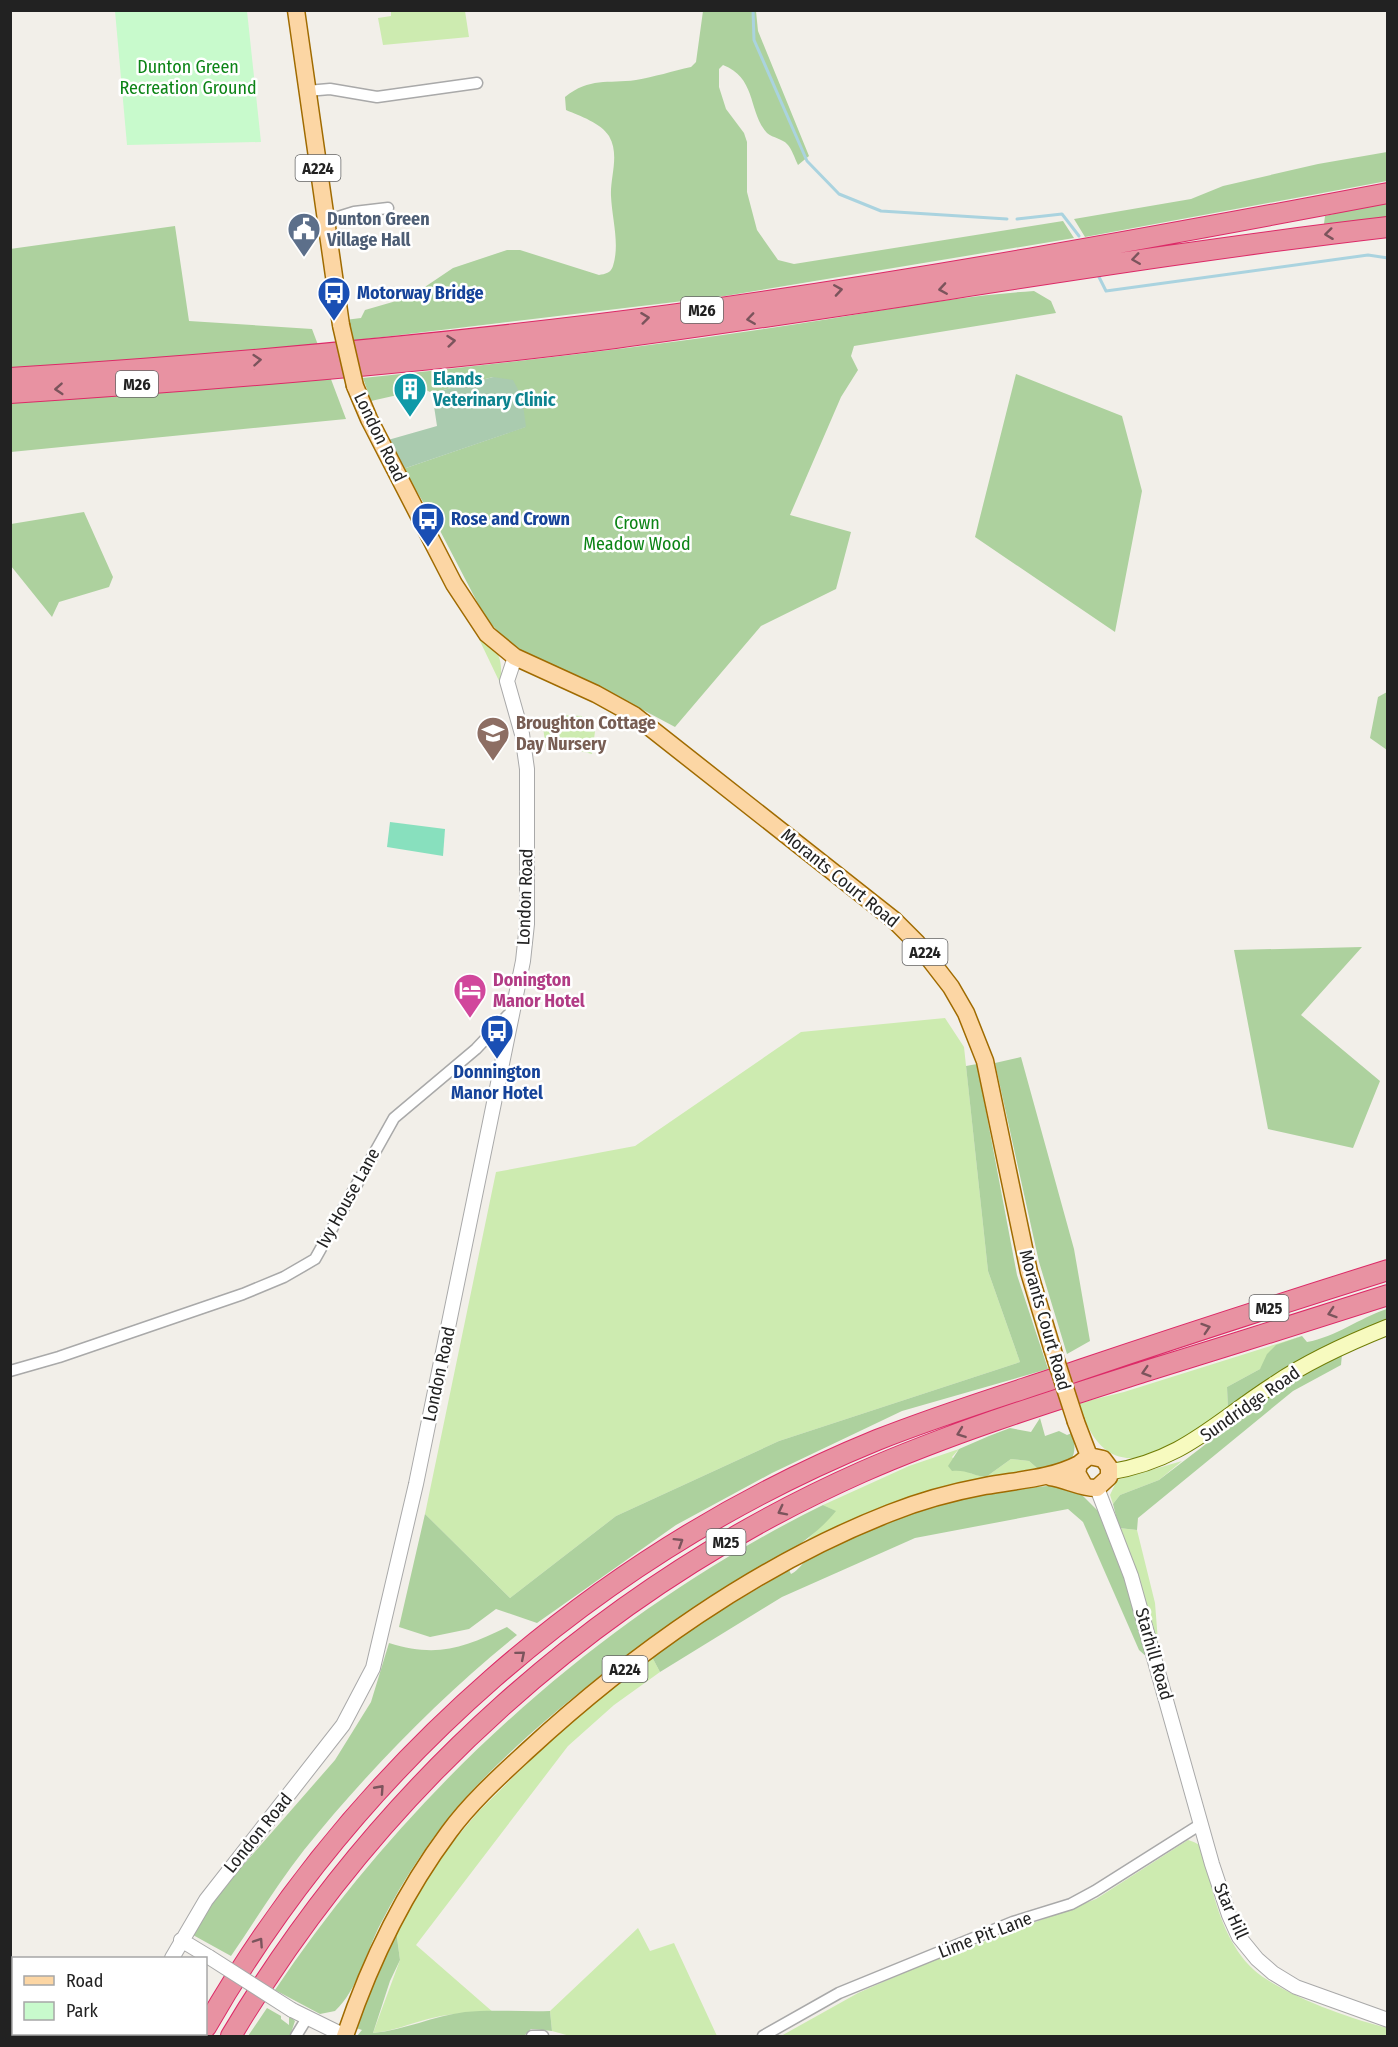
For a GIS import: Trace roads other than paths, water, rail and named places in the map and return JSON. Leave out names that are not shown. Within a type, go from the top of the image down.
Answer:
[{"type":"highway","name":"M26","points":[[10,378],[359,351],[670,315],[994,264],[1388,193]]},
{"type":"highway","name":"M26","points":[[10,393],[354,367],[603,339],[1152,257],[1388,227]]},
{"type":"highway","name":"M25","points":[[207,2025],[291,1896],[385,1783],[492,1679],[568,1617],[636,1569],[750,1501],[876,1441],[982,1402],[1388,1270]]},
{"type":"highway","name":"M25","points":[[231,2037],[270,1973],[328,1893],[423,1782],[493,1715],[567,1652],[686,1567],[819,1492],[946,1438],[1048,1402],[1388,1295]]},
{"type":"main road","name":"London Road","points":[[296,10],[341,325],[355,386],[369,419],[465,604],[487,634],[515,657]]},
{"type":"main road","name":"Morants Court Road","points":[[515,657],[596,694],[634,715],[894,920],[936,965],[966,1013],[985,1061],[1029,1272],[1076,1422],[1084,1460]]},
{"type":"main road","name":"Sundridge Road","points":[[1110,1472],[1143,1466],[1173,1455],[1206,1435],[1285,1377],[1315,1359],[1388,1327]]},
{"type":"main road","points":[[1103,1459],[1110,1472],[1106,1482],[1091,1487],[1077,1473],[1084,1460],[1103,1459]]},
{"type":"main road","name":"A224","points":[[345,2037],[374,1957],[391,1922],[414,1881],[450,1830],[493,1782],[585,1700],[679,1630],[728,1598],[788,1561],[853,1528],[942,1496],[1047,1476],[1084,1460]]},
{"type":"main road","name":"A224","points":[[1047,1476],[1091,1487]]},
{"type":"street","points":[[307,91],[330,89],[378,97],[477,82]]},
{"type":"street","points":[[325,221],[354,212],[388,208]]},
{"type":"street","name":"London Road","points":[[173,1957],[218,1884],[343,1725],[373,1668],[414,1494],[512,1014],[527,924],[527,770],[522,734],[507,681],[515,657]]},
{"type":"street","name":"Ivy House Lane","points":[[10,1371],[59,1357],[243,1294],[284,1277],[315,1259],[394,1118],[476,1049],[508,1015],[512,1014]]},
{"type":"street","name":"Starhill Road","points":[[1091,1487],[1131,1576],[1201,1824]]},
{"type":"street","name":"Star Hill","points":[[1201,1824],[1228,1915],[1239,1937],[1257,1959],[1273,1974],[1296,1987],[1388,2020]]},
{"type":"street","name":"Lime Pit Lane","points":[[763,2037],[839,1993],[1013,1922],[1071,1904],[1095,1892],[1201,1824]]},
{"type":"street","points":[[182,1940],[292,2010],[345,2037]]},
{"type":"street","points":[[296,2037],[306,2018]]},
{"type":"street","points":[[532,2037],[543,2037]]},
{"type":"waterway","points":[[753,10],[754,40],[807,161],[839,194],[881,211],[1007,219]]},
{"type":"waterway","points":[[1017,219],[1062,214],[1079,236]]},
{"type":"waterway","points":[[1097,273],[1106,291],[1368,255],[1388,258]]},
{"type":"place","name":"Dunton Green Village Hall","points":[[304,258]]},
{"type":"place","name":"Motorway Bridge","points":[[334,322]]},
{"type":"place","name":"Elands Veterinary Clinic","points":[[410,418]]},
{"type":"place","name":"Rose and Crown","points":[[428,548]]},
{"type":"place","name":"Broughton Cottage Day Nursery","points":[[493,762]]},
{"type":"place","name":"Donington Manor Hotel","points":[[470,1019]]},
{"type":"place","name":"Donnington Manor Hotel","points":[[497,1060]]},
{"type":"park label","name":"Dunton Green Recreation Ground","points":[[188,77]]},
{"type":"park label","name":"Crown Meadow Wood","points":[[637,533]]}]
